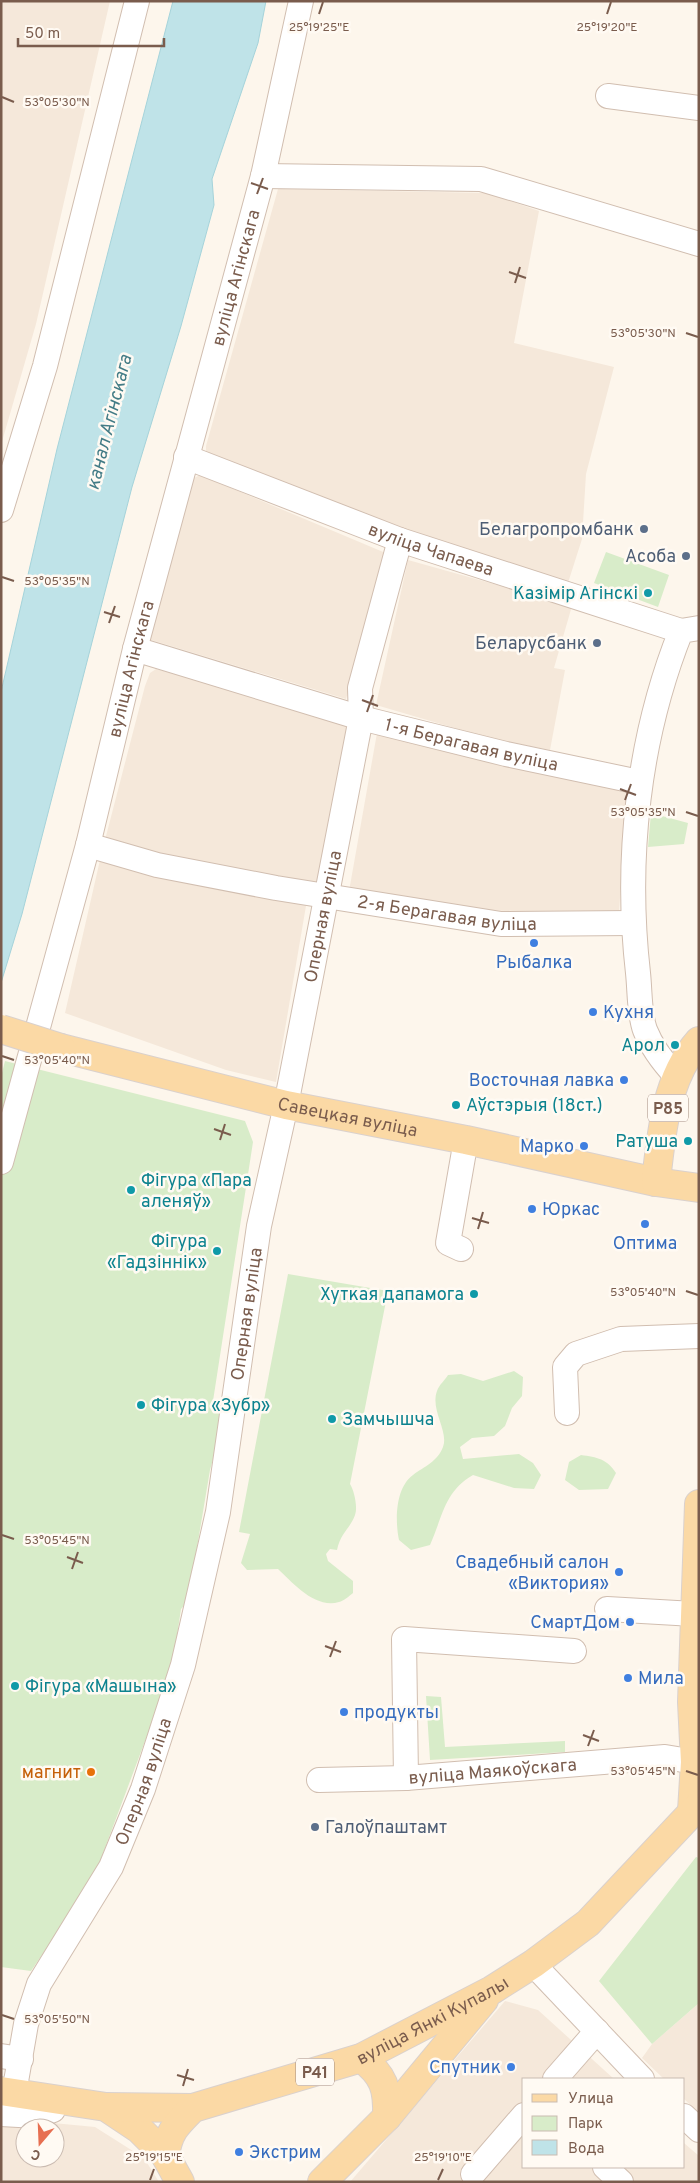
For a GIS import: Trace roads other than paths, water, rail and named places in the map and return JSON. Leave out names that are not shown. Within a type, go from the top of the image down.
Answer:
[{"type":"main road","name":"Савецкая вуліца","points":[[1,1029],[60,1048],[286,1105],[466,1140],[656,1182],[699,1188]]},
{"type":"main road","name":"Р85","points":[[656,1182],[662,1134],[676,1076],[689,1052],[699,1041]]},
{"type":"main road","points":[[697,1815],[694,1614],[699,1504]]},
{"type":"main road","name":"вуліца Янкі Купалы","points":[[165,2155],[167,2138],[173,2128],[193,2108],[361,2058],[492,1990],[533,1964],[588,1923],[668,1837],[697,1815]]},
{"type":"main road","name":"Р41","points":[[322,2182],[387,2117],[492,1990]]},
{"type":"main road","points":[[361,2058],[375,2069],[383,2083],[387,2096],[387,2117]]},
{"type":"main road","name":"Р41","points":[[5,2099],[57,2099],[106,2106],[193,2108]]},
{"type":"main road","name":"Р41","points":[[106,2106],[140,2129],[165,2155],[180,2182]]},
{"type":"street","points":[[1,510],[45,366],[138,1]]},
{"type":"street","name":"вуліца Агінскага","points":[[1,1162],[88,845],[134,649],[263,176],[301,1]]},
{"type":"street","points":[[608,96],[699,108]]},
{"type":"street","points":[[263,176],[481,179],[699,244]]},
{"type":"street","name":"вуліца Чапаева","points":[[186,457],[400,540],[690,629]]},
{"type":"street","name":"Оперная вуліца","points":[[5,2099],[11,2058],[26,2024],[38,1984],[111,1867],[143,1789],[184,1665],[218,1512],[259,1226],[286,1105],[361,718],[360,688],[400,540]]},
{"type":"street","points":[[676,1076],[658,1056],[644,1028],[632,922],[639,782],[667,665],[690,629]]},
{"type":"street","name":"1-я Берагавая вуліца","points":[[134,649],[361,718],[506,754],[639,782]]},
{"type":"street","name":"2-я Берагавая вуліца","points":[[88,845],[157,865],[326,896],[501,924],[632,922]]},
{"type":"street","points":[[461,1249],[448,1243],[466,1140]]},
{"type":"street","points":[[568,1413],[566,1367],[576,1354],[621,1339],[699,1336]]},
{"type":"street","points":[[607,1609],[694,1614]]},
{"type":"street","points":[[406,1778],[404,1639],[574,1652]]},
{"type":"street","name":"вуліца Маякоўскага","points":[[319,1780],[406,1778],[665,1757],[697,1763]]},
{"type":"street","points":[[533,1964],[641,2078]]},
{"type":"street","points":[[556,2078],[597,2031]]},
{"type":"street","points":[[473,2174],[522,2117]]},
{"type":"street","points":[[685,2117],[699,2130]]},
{"type":"street","points":[[606,2168],[621,2182]]},
{"type":"water","name":"канал Агінскага","points":[[173,1],[266,1],[258,43],[212,179],[214,205],[181,326],[132,487],[22,914],[1,983],[1,692],[57,449]]},
{"type":"place","name":"Белагропромбанк","points":[[644,529]]},
{"type":"place","name":"Асоба","points":[[686,556]]},
{"type":"place","name":"Казімір Агінскі","points":[[648,593]]},
{"type":"place","name":"Беларусбанк","points":[[597,643]]},
{"type":"place","name":"Рыбалка","points":[[534,943]]},
{"type":"place","name":"Кухня","points":[[593,1012]]},
{"type":"place","name":"Арол","points":[[675,1045]]},
{"type":"place","name":"Восточная лавка","points":[[624,1080]]},
{"type":"place","name":"Аўстэрыя (18ст.)","points":[[456,1105]]},
{"type":"place","name":"Ратуша","points":[[688,1141]]},
{"type":"place","name":"Марко","points":[[584,1146]]},
{"type":"place","name":"Фігура «Пара аленяў»","points":[[131,1190]]},
{"type":"place","name":"Юркас","points":[[532,1209]]},
{"type":"place","name":"Оптима","points":[[645,1224]]},
{"type":"place","name":"Фігура «Гадзіннік»","points":[[217,1251]]},
{"type":"place","name":"Хуткая дапамога","points":[[474,1294]]},
{"type":"place","name":"Фігура «Зубр»","points":[[141,1405]]},
{"type":"place","name":"Замчышча","points":[[332,1419]]},
{"type":"place","name":"Свадебный салон «Виктория»","points":[[619,1572]]},
{"type":"place","name":"СмартДом","points":[[630,1622]]},
{"type":"place","name":"Мила","points":[[628,1678]]},
{"type":"place","name":"Фігура «Машына»","points":[[15,1686]]},
{"type":"place","name":"продукты","points":[[344,1712]]},
{"type":"place","name":"магнит","points":[[91,1772]]},
{"type":"place","name":"Галоўпаштамт","points":[[315,1827]]},
{"type":"place","name":"Спутник","points":[[511,2067]]},
{"type":"place","name":"Экстрим","points":[[239,2152]]}]
